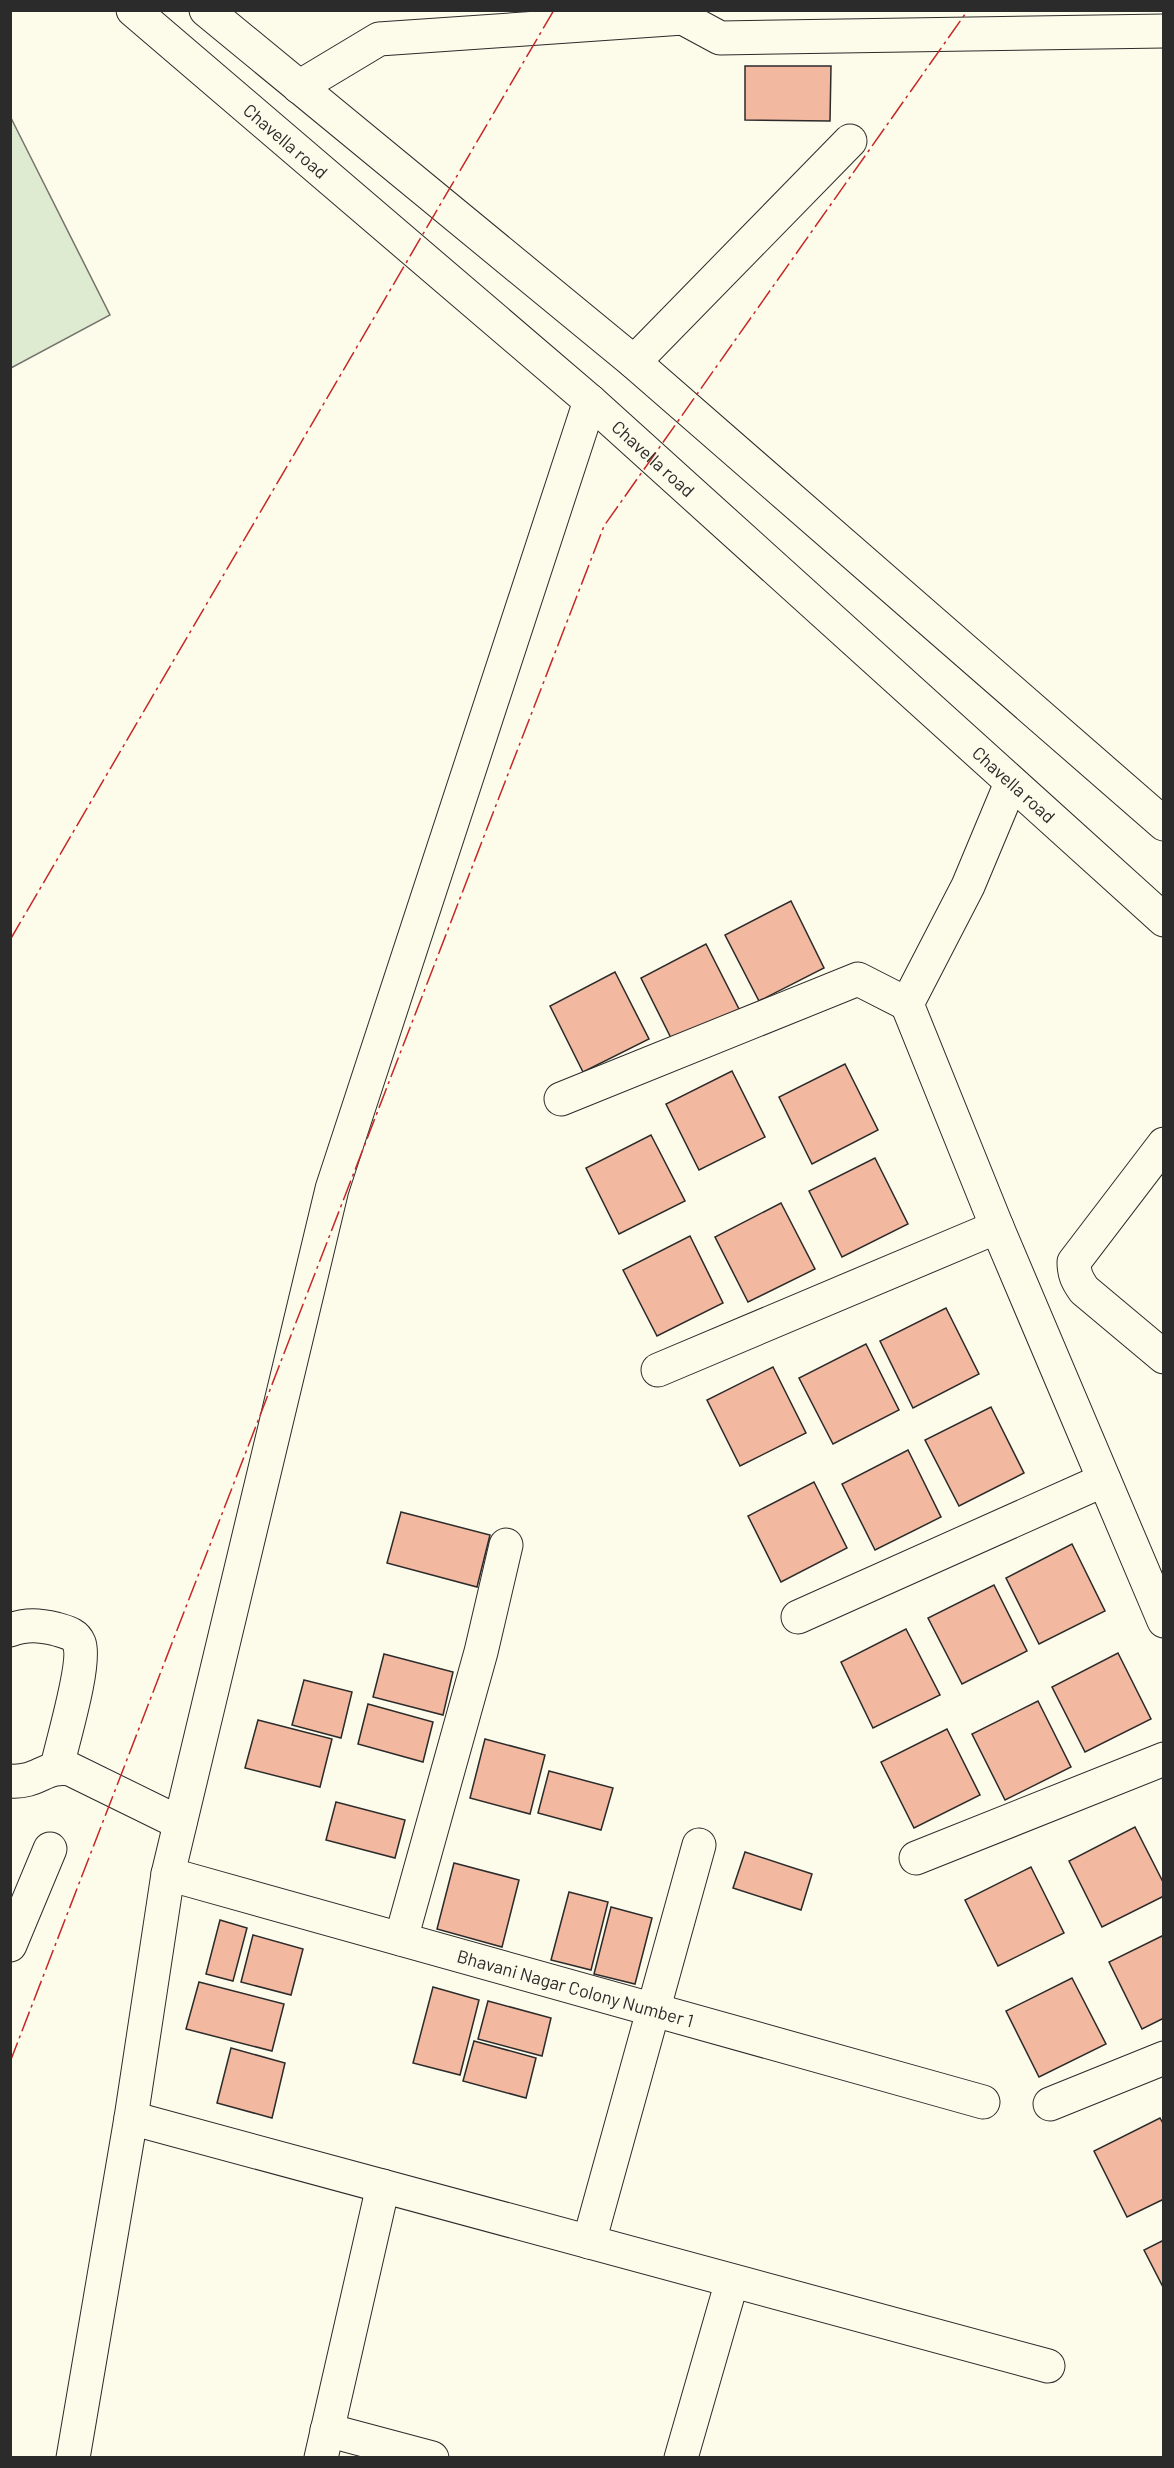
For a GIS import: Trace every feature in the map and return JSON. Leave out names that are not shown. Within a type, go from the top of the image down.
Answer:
[{"type":"main road","name":"Chavella road","points":[[133,10],[590,401],[1164,920]]},
{"type":"main road","points":[[206,10],[634,362],[1164,824]]},
{"type":"main road","points":[[299,87],[380,39],[683,14],[720,38],[995,22],[1164,31]]},
{"type":"main road","points":[[634,362],[850,141]]},
{"type":"main road","points":[[73,2457],[131,2118],[168,1874],[332,1189],[590,401]]},
{"type":"main road","points":[[907,1004],[968,886],[1011,783]]},
{"type":"main road","points":[[561,1099],[858,979],[907,1004],[997,1227],[1164,1621]]},
{"type":"main road","points":[[1164,1144],[1074,1262],[1074,1270],[1084,1290],[1164,1358]]},
{"type":"main road","points":[[658,1370],[997,1227]]},
{"type":"main road","points":[[798,1617],[1104,1480]]},
{"type":"main road","points":[[401,1939],[482,1652],[506,1545]]},
{"type":"main road","points":[[10,1630],[23,1626],[40,1625],[71,1634],[79,1642],[81,1658],[77,1682],[57,1767]]},
{"type":"main road","points":[[916,1858],[1164,1759]]},
{"type":"main road","points":[[10,1780],[27,1782],[57,1767],[70,1769],[180,1822]]},
{"type":"main road","points":[[589,2242],[699,1845]]},
{"type":"main road","points":[[10,1945],[50,1849]]},
{"type":"main road","name":"Bhavani Nagar Colony Number 1","points":[[168,1874],[983,2102]]},
{"type":"main road","points":[[1050,2104],[1164,2058]]},
{"type":"main road","points":[[131,2118],[1048,2366]]},
{"type":"main road","points":[[384,2186],[324,2444],[432,2457]]},
{"type":"main road","points":[[681,2457],[732,2281]]},
{"type":"green space","points":[[11,118],[110,315],[10,368]]},
{"type":"building","points":[[745,66],[831,66],[830,121],[745,120]]},
{"type":"building","points":[[791,901],[824,968],[759,1001],[725,935]]},
{"type":"building","points":[[706,944],[740,1011],[674,1044],[641,978]]},
{"type":"building","points":[[615,972],[649,1039],[583,1072],[550,1006]]},
{"type":"building","points":[[845,1064],[878,1130],[812,1164],[779,1097]]},
{"type":"building","points":[[732,1071],[765,1137],[699,1170],[666,1104]]},
{"type":"building","points":[[651,1135],[685,1201],[619,1234],[586,1168]]},
{"type":"building","points":[[875,1158],[908,1224],[842,1257],[809,1191]]},
{"type":"building","points":[[781,1203],[815,1269],[748,1302],[715,1237]]},
{"type":"building","points":[[690,1236],[723,1303],[657,1336],[623,1270]]},
{"type":"building","points":[[946,1308],[979,1374],[913,1408],[880,1341]]},
{"type":"building","points":[[866,1344],[899,1410],[833,1444],[799,1378]]},
{"type":"building","points":[[773,1367],[806,1433],[740,1466],[707,1400]]},
{"type":"building","points":[[991,1407],[1024,1473],[959,1506],[925,1440]]},
{"type":"building","points":[[908,1450],[941,1517],[875,1550],[842,1484]]},
{"type":"building","points":[[814,1482],[847,1548],[781,1582],[748,1516]]},
{"type":"building","points":[[401,1512],[490,1535],[477,1587],[387,1563]]},
{"type":"building","points":[[1072,1544],[1105,1611],[1039,1644],[1006,1578]]},
{"type":"building","points":[[994,1585],[1027,1651],[962,1684],[928,1618]]},
{"type":"building","points":[[906,1629],[940,1695],[873,1728],[841,1662]]},
{"type":"building","points":[[1118,1653],[1151,1719],[1085,1752],[1052,1687]]},
{"type":"building","points":[[384,1654],[453,1672],[443,1715],[373,1697]]},
{"type":"building","points":[[304,1680],[352,1692],[341,1738],[292,1725]]},
{"type":"building","points":[[1038,1701],[1071,1767],[1005,1800],[972,1734]]},
{"type":"building","points":[[368,1704],[433,1722],[423,1762],[358,1744]]},
{"type":"building","points":[[258,1720],[332,1739],[320,1787],[245,1768]]},
{"type":"building","points":[[947,1729],[980,1795],[914,1828],[881,1762]]},
{"type":"building","points":[[485,1739],[545,1755],[530,1814],[470,1798]]},
{"type":"building","points":[[549,1771],[613,1788],[601,1830],[538,1813]]},
{"type":"building","points":[[336,1802],[405,1820],[395,1858],[326,1840]]},
{"type":"building","points":[[1135,1827],[1164,1884],[1164,1896],[1102,1927],[1069,1861]]},
{"type":"building","points":[[745,1852],[812,1874],[801,1910],[733,1888]]},
{"type":"building","points":[[454,1863],[519,1880],[502,1947],[437,1929]]},
{"type":"building","points":[[1031,1867],[1064,1933],[998,1966],[965,1900]]},
{"type":"building","points":[[569,1892],[608,1902],[591,1970],[551,1960]]},
{"type":"building","points":[[611,1907],[652,1918],[635,1984],[594,1974]]},
{"type":"building","points":[[220,1920],[247,1928],[233,1981],[206,1974]]},
{"type":"building","points":[[253,1935],[303,1949],[291,1995],[241,1982]]},
{"type":"building","points":[[1164,1935],[1164,2018],[1142,2029],[1109,1962]]},
{"type":"building","points":[[1072,1978],[1106,2044],[1039,2077],[1006,2011]]},
{"type":"building","points":[[199,1982],[284,2004],[272,2051],[186,2029]]},
{"type":"building","points":[[433,1987],[479,2000],[460,2075],[413,2063]]},
{"type":"building","points":[[488,2001],[551,2018],[542,2056],[478,2039]]},
{"type":"building","points":[[474,2041],[536,2058],[526,2098],[463,2081]]},
{"type":"building","points":[[231,2048],[285,2063],[272,2118],[217,2103]]},
{"type":"building","points":[[1160,2118],[1164,2125],[1164,2199],[1127,2217],[1094,2151]]},
{"type":"building","points":[[1164,2240],[1164,2289],[1144,2250]]},
{"type":"power","points":[[10,940],[554,10]]},
{"type":"power","points":[[10,2062],[604,526],[968,10]]}]
